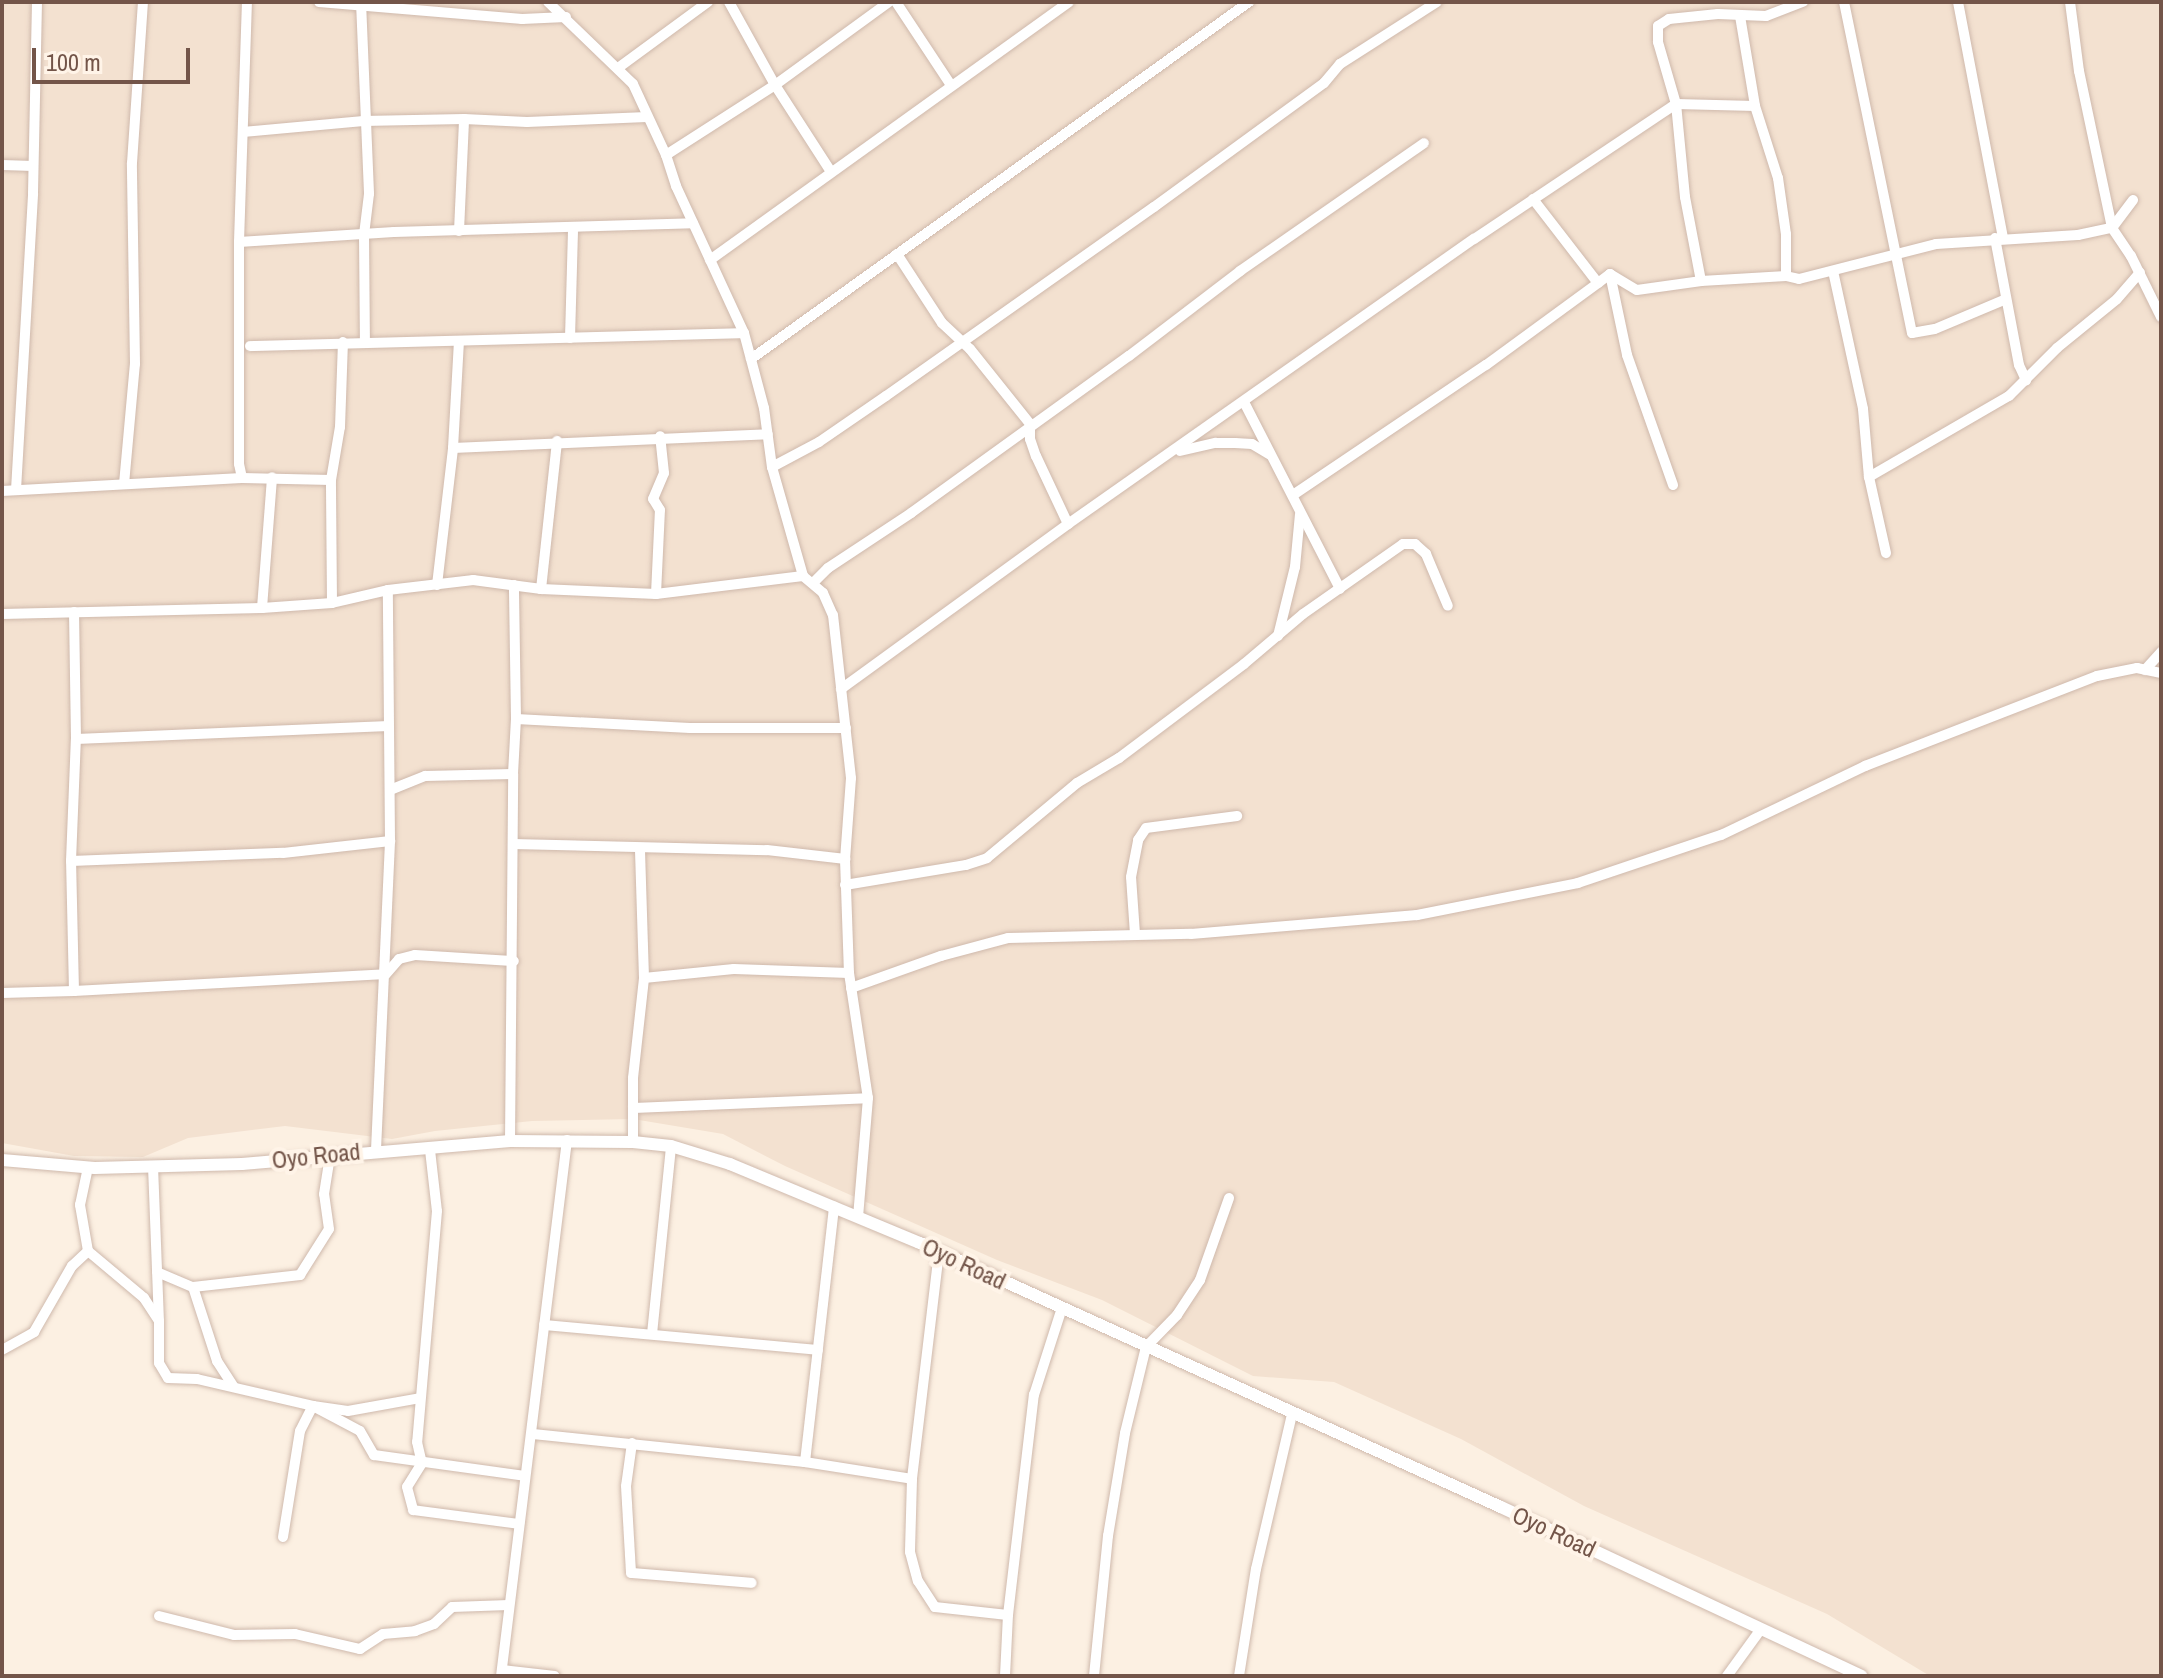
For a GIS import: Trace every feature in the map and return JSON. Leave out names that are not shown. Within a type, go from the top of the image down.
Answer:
[{"type":"street","points":[[16,490],[33,166],[37,2]]},
{"type":"street","points":[[124,484],[135,364],[132,163],[143,2]]},
{"type":"street","points":[[242,478],[239,464],[242,360],[239,242],[247,2]]},
{"type":"street","points":[[319,2],[522,19],[566,17]]},
{"type":"street","points":[[548,2],[633,84],[744,333],[768,434],[772,467],[808,579],[823,593],[833,615],[851,778],[845,859],[849,973],[868,1098],[858,1217]]},
{"type":"street","points":[[618,68],[635,59],[708,2]]},
{"type":"street","points":[[729,2],[775,85],[831,172]]},
{"type":"street","points":[[666,155],[775,85],[889,2]]},
{"type":"street","points":[[896,2],[951,85]]},
{"type":"street","points":[[710,260],[1069,2]]},
{"type":"street","points":[[751,359],[1249,2]]},
{"type":"street","points":[[772,467],[819,442],[1154,207],[1324,83],[1340,64],[1437,2]]},
{"type":"street","points":[[1701,281],[1685,197],[1676,104],[1658,42],[1658,26],[1669,19],[1718,14],[1766,16],[1803,2]]},
{"type":"street","points":[[1844,2],[1912,333],[1935,329],[2006,299]]},
{"type":"street","points":[[1958,2],[1999,238],[2006,299],[2019,365],[2026,380]]},
{"type":"street","points":[[2070,2],[2079,71],[2112,228],[2140,273],[2161,317]]},
{"type":"street","points":[[361,4],[363,121],[367,126],[369,194],[364,235],[365,342]]},
{"type":"street","points":[[1740,16],[1755,106],[1778,178],[1786,234],[1786,276]]},
{"type":"street","points":[[841,689],[1068,524],[1533,199],[1676,104],[1755,106]]},
{"type":"street","points":[[243,132],[363,121],[464,119],[527,122],[647,117]]},
{"type":"street","points":[[459,231],[464,119]]},
{"type":"street","points":[[2,614],[262,608],[332,603],[388,590],[473,580],[541,589],[656,594],[808,579],[1129,356],[1345,196],[1424,143]]},
{"type":"street","points":[[2,165],[33,166]]},
{"type":"street","points":[[1533,199],[1598,283]]},
{"type":"street","points":[[1610,274],[1637,290],[1701,281],[1786,276],[1799,279],[1936,244],[2078,235],[2112,228],[2133,200]]},
{"type":"street","points":[[239,242],[693,223]]},
{"type":"street","points":[[570,338],[573,229]]},
{"type":"street","points":[[897,254],[934,312],[1030,424],[1030,439],[1036,456],[1068,524]]},
{"type":"street","points":[[1833,271],[1863,409],[1869,477],[1886,553]]},
{"type":"street","points":[[1869,477],[1988,411],[2117,299],[2140,273]]},
{"type":"street","points":[[1293,495],[1486,365],[1610,274]]},
{"type":"street","points":[[1610,274],[1627,355],[1673,485]]},
{"type":"street","points":[[241,337],[250,346],[744,333]]},
{"type":"street","points":[[332,603],[331,480],[340,427],[343,342]]},
{"type":"street","points":[[437,585],[453,448],[459,342]]},
{"type":"street","points":[[242,360],[250,346]]},
{"type":"street","points":[[1244,402],[1340,589]]},
{"type":"street","points":[[453,448],[660,436],[768,434]]},
{"type":"street","points":[[656,594],[660,510],[653,499],[664,473],[660,436]]},
{"type":"street","points":[[541,589],[557,441]]},
{"type":"street","points":[[1174,452],[1216,443],[1235,443],[1252,444],[1270,455]]},
{"type":"street","points":[[262,608],[272,477]]},
{"type":"street","points":[[2,491],[242,478],[331,480]]},
{"type":"street","points":[[1278,637],[1295,567],[1301,512]]},
{"type":"street","points":[[845,885],[966,865],[987,858],[1077,783],[1119,758],[1278,637],[1303,614],[1403,544],[1415,544],[1426,554],[1448,606]]},
{"type":"street","points":[[510,1141],[516,719],[514,585]]},
{"type":"street","points":[[376,1150],[390,841],[388,590]]},
{"type":"street","points":[[74,612],[76,739],[71,861],[74,991]]},
{"type":"street","points":[[2145,670],[2161,652]]},
{"type":"street","points":[[851,988],[897,970],[1008,938],[1234,931],[1417,915],[1578,883],[1721,835],[1865,766],[2107,673],[2145,670],[2161,673]]},
{"type":"street","points":[[516,719],[690,728],[846,728]]},
{"type":"street","points":[[76,739],[389,726]]},
{"type":"street","points":[[390,790],[425,776],[513,774]]},
{"type":"street","points":[[1135,934],[1131,877],[1138,840],[1146,828],[1237,816]]},
{"type":"street","points":[[71,861],[283,853],[390,841]]},
{"type":"street","points":[[513,844],[767,850],[845,859]]},
{"type":"street","points":[[633,1142],[644,978],[640,849]]},
{"type":"street","points":[[2,993],[386,974],[399,959],[415,955],[514,961]]},
{"type":"street","points":[[644,978],[734,969],[849,973]]},
{"type":"street","points":[[633,1108],[868,1098]]},
{"type":"street","points":[[555,1676],[502,1673],[567,1140]]},
{"type":"street","name":"Oyo Road","points":[[2,1160],[88,1168],[242,1164],[376,1150],[430,1150],[510,1141],[633,1142],[671,1146],[730,1164],[939,1252],[1861,1676]]},
{"type":"street","points":[[652,1334],[671,1146]]},
{"type":"street","points":[[430,1150],[437,1211],[417,1442],[422,1463],[407,1487],[413,1510],[519,1524]]},
{"type":"street","points":[[157,1272],[193,1287],[300,1275],[329,1229],[324,1194],[330,1155]]},
{"type":"street","points":[[153,1166],[159,1363],[168,1378],[197,1379],[348,1411],[420,1398]]},
{"type":"street","points":[[88,1168],[80,1205],[88,1251],[144,1298],[159,1321]]},
{"type":"street","points":[[1094,1676],[1110,1521],[1125,1433],[1146,1347],[1177,1315],[1200,1280],[1229,1198]]},
{"type":"street","points":[[805,1462],[834,1207]]},
{"type":"street","points":[[2,1350],[34,1332],[72,1266],[88,1251]]},
{"type":"street","points":[[939,1252],[912,1479],[910,1552],[918,1581],[935,1607],[1008,1615]]},
{"type":"street","points":[[193,1287],[217,1361],[233,1386]]},
{"type":"street","points":[[1005,1676],[1008,1615],[1034,1395],[1062,1308]]},
{"type":"street","points":[[544,1325],[818,1350]]},
{"type":"street","points":[[313,1406],[360,1431],[374,1455],[525,1476]]},
{"type":"street","points":[[283,1537],[300,1431],[313,1406]]},
{"type":"street","points":[[1239,1676],[1256,1569],[1292,1414]]},
{"type":"street","points":[[531,1434],[805,1462],[912,1479]]},
{"type":"street","points":[[632,1443],[626,1486],[631,1573],[752,1583]]},
{"type":"street","points":[[159,1616],[234,1635],[295,1634],[360,1649],[383,1634],[415,1631],[434,1624],[452,1607],[509,1605]]},
{"type":"street","points":[[1727,1676],[1761,1629]]},
{"type":"shaded area","points":[[2,2],[2161,2],[2161,1676],[1930,1676],[1827,1614],[1584,1506],[1461,1439],[1334,1382],[1253,1376],[1102,1300],[997,1260],[785,1166],[723,1134],[633,1119],[532,1121],[435,1131],[392,1139],[285,1126],[188,1138],[143,1157],[74,1156],[2,1143]]}]
